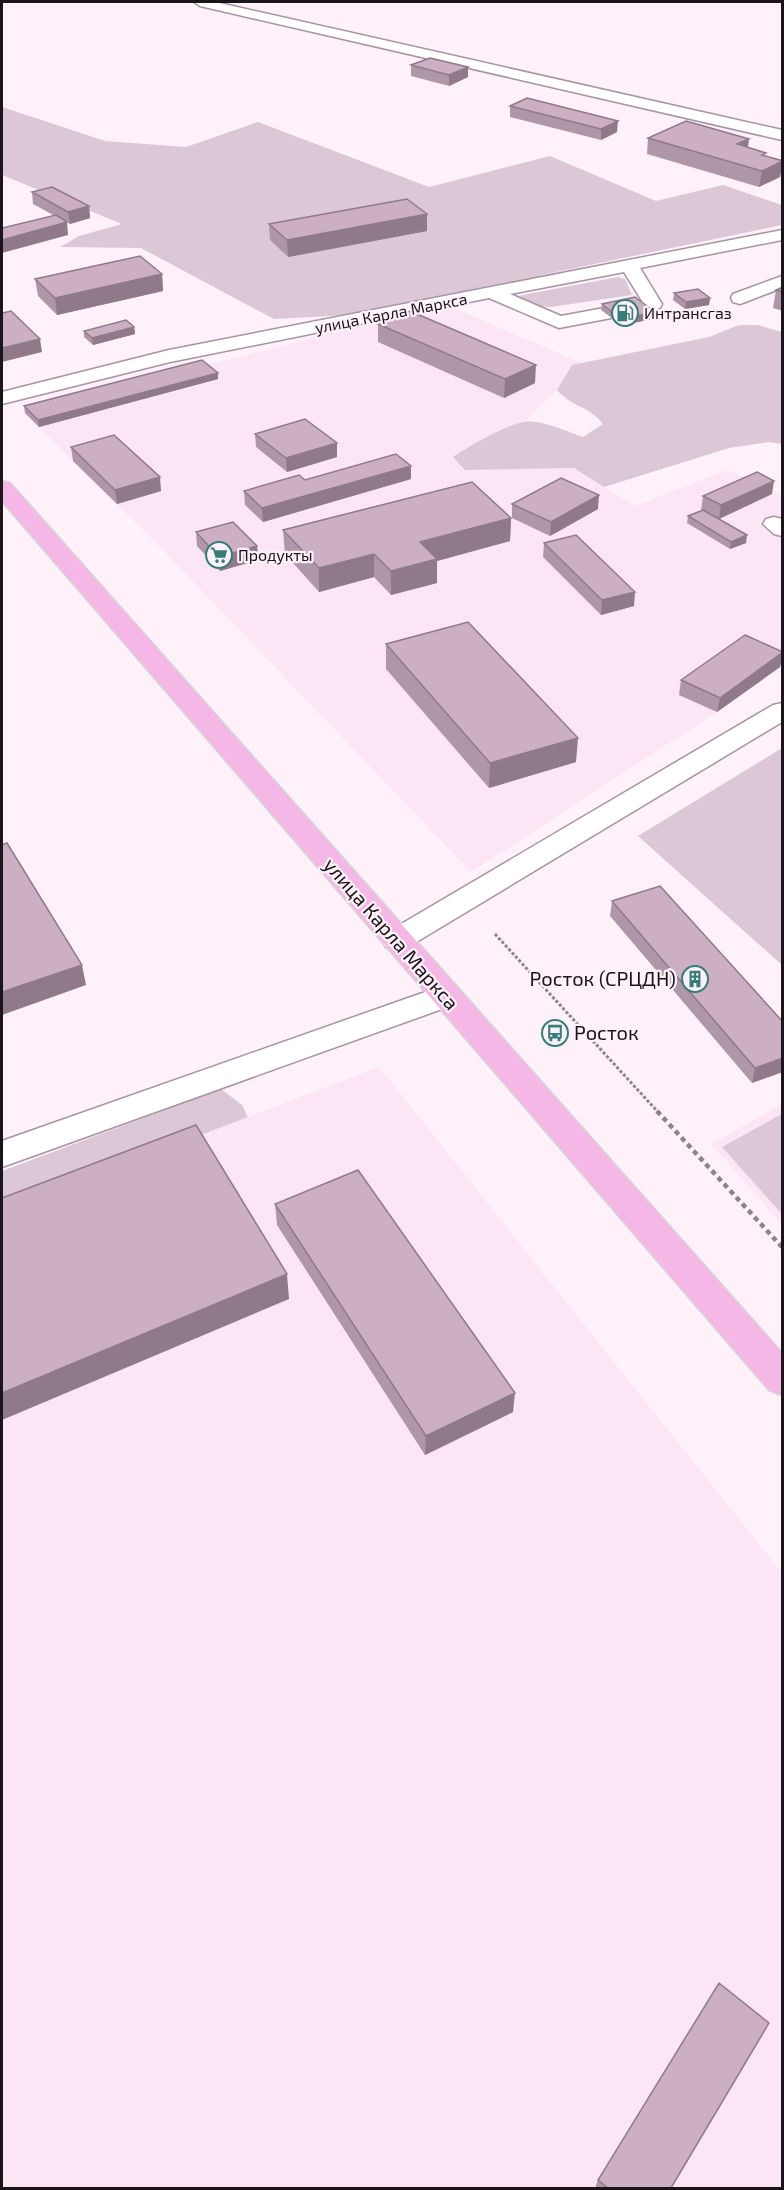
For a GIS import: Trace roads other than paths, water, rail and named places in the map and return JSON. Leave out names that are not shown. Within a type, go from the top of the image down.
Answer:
[{"type":"main road","name":"улица Карла Маркса","points":[[5,498],[783,1379]]},
{"type":"street","points":[[200,2],[783,135]]},
{"type":"street","name":"улица Карла Маркса","points":[[2,398],[168,356],[783,235]]},
{"type":"street","points":[[492,293],[559,322],[653,304],[629,265]]},
{"type":"street","points":[[740,298],[783,282]]},
{"type":"street","points":[[396,940],[783,711]]},
{"type":"street","points":[[2,1154],[444,996]]},
{"type":"place","name":"Интрансгаз","points":[[625,313]]},
{"type":"place","name":"Продукты","points":[[219,555]]},
{"type":"place","name":"Росток (СРЦДН)","points":[[695,979]]},
{"type":"place","name":"Росток","points":[[555,1033]]}]
